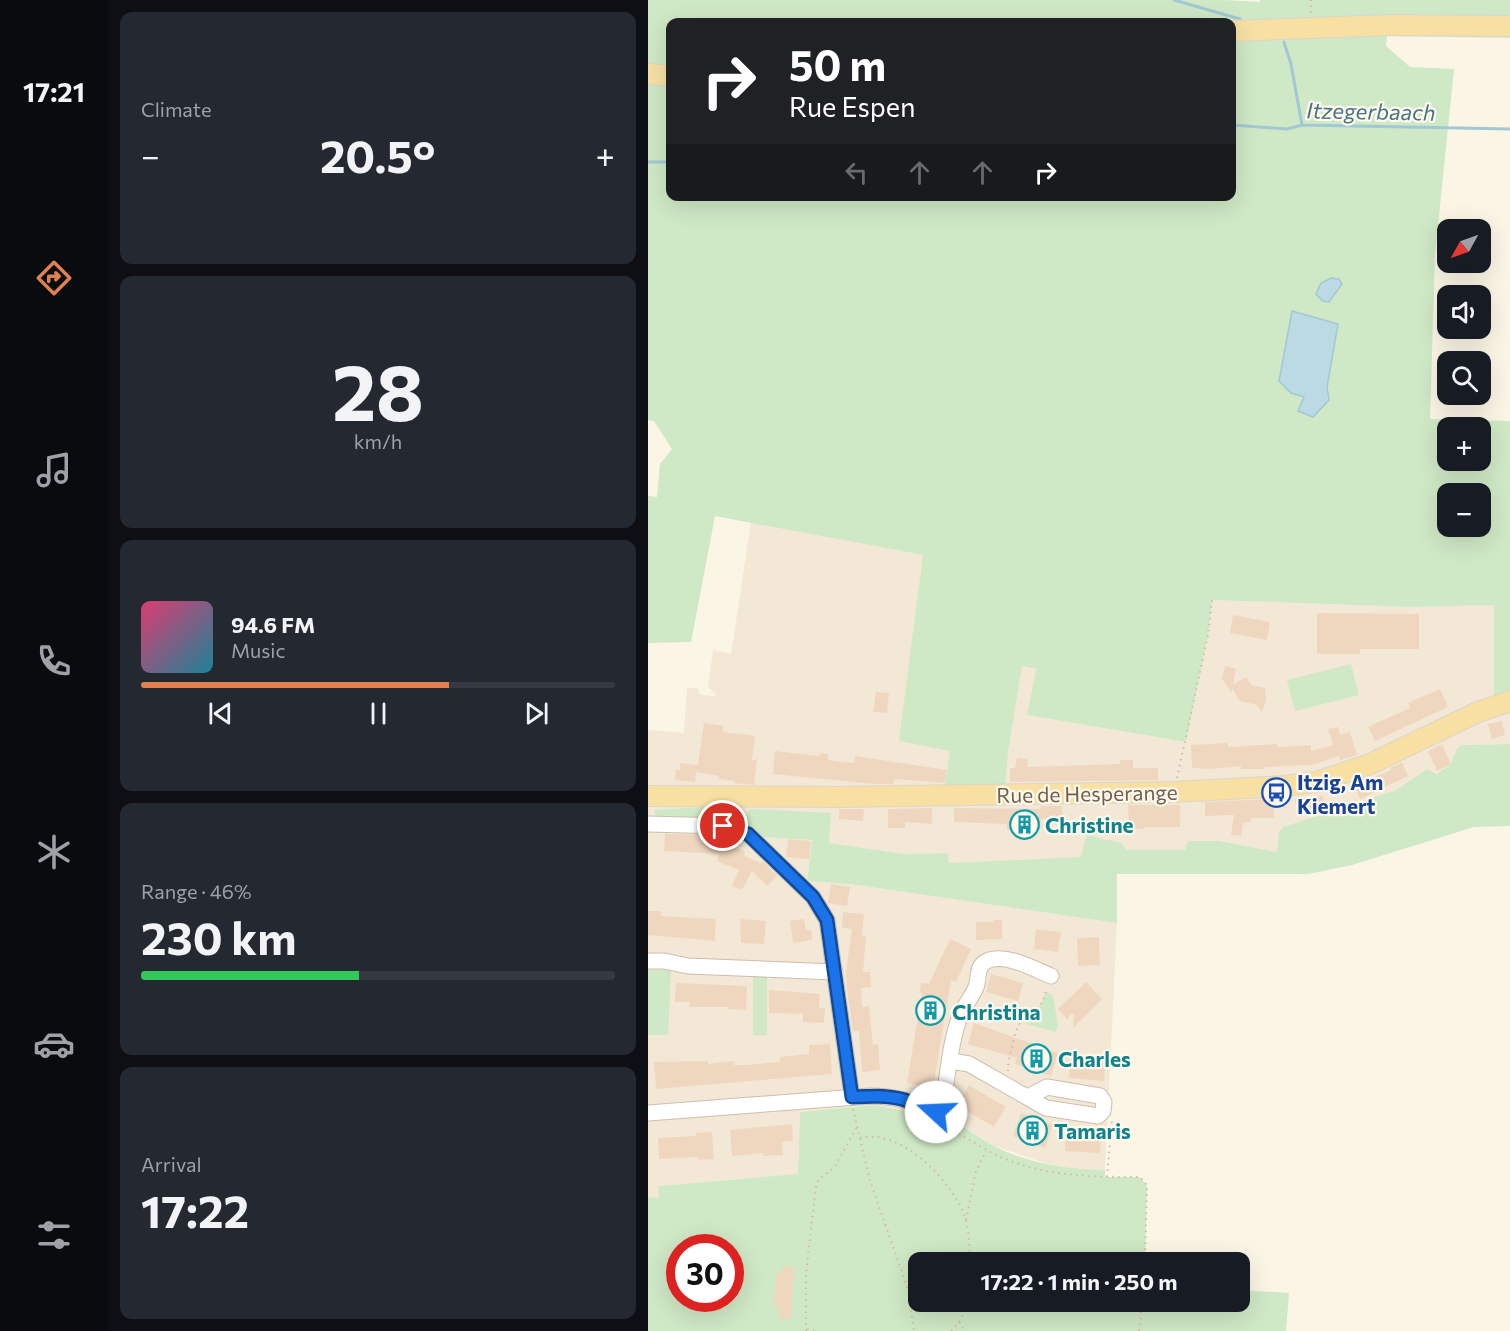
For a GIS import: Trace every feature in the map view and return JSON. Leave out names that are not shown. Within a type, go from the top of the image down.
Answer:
[{"type":"main road","points":[[1236,31],[1391,25],[1510,26]]},
{"type":"main road","points":[[648,74],[666,76]]},
{"type":"main road","name":"Rue de Hesperange","points":[[648,796],[838,797],[1174,792],[1285,786],[1333,777],[1370,764],[1478,712],[1510,701]]},
{"type":"street","points":[[648,824],[723,826],[748,834],[813,897],[827,920],[852,1097]]},
{"type":"street","points":[[648,1113],[888,1096],[930,1112],[936,1112],[943,1102],[960,1016],[976,986],[978,969],[983,963],[990,959],[1020,963],[1051,976]]},
{"type":"street","points":[[648,961],[664,961],[688,966],[835,972]]},
{"type":"street","points":[[951,1061],[969,1064],[1030,1096],[1046,1107],[1067,1113],[1098,1116],[1103,1111],[1104,1102],[1100,1096],[1047,1087],[1030,1096]]},
{"type":"path","points":[[1174,792],[1208,635],[1212,600]]},
{"type":"path","points":[[1008,1085],[1008,1062],[1020,1022],[1038,1010],[1043,1003],[1051,976]]},
{"type":"path","points":[[852,1097],[870,1181],[908,1289],[914,1331]]},
{"type":"path","points":[[936,1112],[951,1128],[987,1151],[1016,1164],[1050,1173],[1140,1177],[1147,1185],[1145,1252]]},
{"type":"path","points":[[1098,1116],[1112,1120],[1107,1177]]},
{"type":"path","points":[[817,1331],[806,1330],[806,1273],[816,1187],[819,1179],[834,1168],[857,1127]]},
{"type":"path","points":[[860,1138],[871,1135],[890,1139],[935,1170],[959,1204],[966,1220]]},
{"type":"path","points":[[969,1252],[966,1220],[976,1171],[987,1151]]},
{"type":"path","points":[[951,1331],[964,1312]]},
{"type":"path","points":[[1139,1331],[1141,1312]]},
{"type":"path","points":[[959,1322],[965,1331]]},
{"type":"shaded area","points":[[751,522],[923,555],[1022,666],[1036,669],[1027,715],[1186,742],[1208,635],[1212,600],[1411,607],[1494,605],[1494,697],[1510,693],[1510,744],[1462,745],[1457,748],[1451,764],[1435,774],[1427,769],[1396,790],[1283,827],[1277,852],[1219,841],[1188,841],[1186,850],[1126,850],[1086,835],[1081,857],[949,863],[947,853],[904,854],[829,843],[830,813],[749,828],[762,837],[812,840],[807,881],[850,884],[1117,923],[1105,1170],[1082,1170],[1051,1165],[992,1145],[951,1118],[951,1128],[906,1111],[874,1105],[800,1112],[798,1174],[658,1186],[659,1198],[648,1197],[648,730],[684,733],[687,688],[698,688],[700,695],[715,696],[715,693],[708,687],[713,650],[731,654]]},
{"type":"green space","points":[[648,0],[1224,0],[1260,2],[1260,0],[1510,0],[1510,38],[1387,36],[1386,46],[1410,67],[1454,69],[1437,219],[1430,419],[1437,419],[1437,471],[1491,471],[1491,421],[1510,421],[1510,693],[1494,697],[1494,605],[1411,607],[1212,600],[1208,635],[1186,742],[1027,715],[1036,669],[1022,666],[1008,752],[1005,788],[945,788],[950,751],[899,741],[923,555],[715,516],[691,642],[648,643],[648,496],[657,497],[660,464],[672,449],[654,421],[648,420]]},
{"type":"green space","points":[[1351,664],[1359,695],[1295,711],[1287,680]]},
{"type":"green space","points":[[1510,744],[1510,826],[1474,827],[1352,865],[1308,874],[1117,874],[1117,923],[850,884],[807,881],[812,840],[762,837],[741,823],[657,820],[654,810],[722,806],[745,816],[750,809],[831,813],[829,843],[904,854],[948,853],[949,863],[1081,857],[1086,835],[1121,843],[1126,850],[1185,850],[1188,841],[1219,841],[1277,852],[1279,832],[1283,827],[1396,790],[1427,769],[1436,774],[1451,764],[1457,748],[1462,745]]},
{"type":"green space","points":[[648,970],[671,970],[668,1035],[648,1035]]},
{"type":"green space","points":[[753,975],[767,975],[767,1035],[753,1035]]},
{"type":"green space","points":[[1046,992],[1053,995],[1058,1026],[1055,1032],[1020,1022],[1038,1010]]},
{"type":"green space","points":[[874,1105],[906,1111],[950,1128],[950,1118],[994,1146],[1034,1161],[1077,1169],[1105,1170],[1105,1177],[1140,1177],[1147,1185],[1145,1252],[908,1252],[908,1312],[1250,1312],[1250,1291],[1289,1293],[1286,1331],[648,1331],[648,1197],[659,1198],[658,1186],[798,1174],[800,1112]]},
{"type":"water","points":[[1331,278],[1339,279],[1342,284],[1329,302],[1323,301],[1316,294],[1321,283]]},
{"type":"water","points":[[1292,311],[1338,324],[1327,387],[1329,400],[1313,417],[1298,411],[1304,397],[1291,393],[1279,381]]},
{"type":"building","points":[[1317,613],[1419,614],[1419,649],[1360,649],[1360,654],[1317,654]]},
{"type":"building","points":[[1233,615],[1270,622],[1267,640],[1230,633]]},
{"type":"building","points":[[1225,666],[1236,669],[1233,685],[1246,677],[1251,685],[1265,688],[1266,700],[1262,712],[1257,705],[1240,701],[1232,688],[1232,693],[1222,679]]},
{"type":"building","points":[[1440,689],[1448,707],[1375,741],[1368,727],[1410,708],[1408,703]]},
{"type":"building","points":[[876,692],[889,693],[887,713],[873,712]]},
{"type":"building","points":[[1502,721],[1505,735],[1492,739],[1488,724]]},
{"type":"building","points":[[704,723],[723,726],[723,732],[755,736],[752,760],[757,760],[754,785],[734,783],[735,781],[718,779],[719,776],[696,772],[695,782],[675,780],[676,770],[680,770],[680,763],[698,765]]},
{"type":"building","points":[[1338,727],[1340,735],[1350,732],[1357,755],[1340,760],[1339,756],[1312,765],[1264,767],[1264,769],[1241,769],[1241,766],[1192,768],[1191,745],[1228,743],[1228,747],[1277,744],[1277,747],[1311,745],[1311,751],[1333,745],[1328,729]]},
{"type":"building","points":[[1442,744],[1451,764],[1437,771],[1428,751]]},
{"type":"building","points":[[775,751],[819,756],[820,753],[828,754],[828,760],[854,763],[855,756],[947,770],[945,783],[894,779],[893,784],[874,784],[773,774]]},
{"type":"building","points":[[1017,758],[1028,759],[1027,767],[1120,764],[1120,760],[1133,760],[1133,768],[1158,768],[1158,780],[1010,782],[1010,768],[1015,768]]},
{"type":"building","points":[[1402,762],[1408,776],[1360,799],[1354,786],[1391,770],[1390,768]]},
{"type":"building","points":[[1323,796],[1325,811],[1297,814],[1295,799]]},
{"type":"building","points":[[1273,799],[1274,818],[1251,818],[1251,822],[1243,823],[1241,836],[1231,835],[1234,815],[1205,816],[1205,802]]},
{"type":"building","points":[[1128,805],[1180,805],[1180,827],[1129,829]]},
{"type":"building","points":[[1041,806],[1062,806],[1063,819],[1041,819],[1040,830],[1007,830],[1007,824],[954,822],[954,808],[1041,809]]},
{"type":"building","points":[[932,808],[932,824],[905,822],[905,828],[888,828],[888,809]]},
{"type":"building","points":[[839,809],[864,809],[863,821],[839,819]]},
{"type":"building","points":[[665,834],[713,835],[713,838],[745,852],[744,856],[761,863],[762,861],[777,876],[767,886],[752,871],[742,890],[732,886],[739,870],[719,862],[717,860],[720,854],[664,851]]},
{"type":"building","points":[[788,839],[811,841],[809,859],[786,857]]},
{"type":"building","points":[[831,884],[850,887],[847,906],[828,903]]},
{"type":"building","points":[[648,911],[661,911],[661,916],[716,919],[715,941],[648,935]]},
{"type":"building","points":[[843,912],[864,914],[862,936],[866,937],[863,972],[870,972],[871,987],[861,988],[862,1007],[869,1006],[873,1045],[878,1044],[880,1070],[862,1072],[859,1031],[853,1031],[847,989],[846,973],[852,929],[842,928]]},
{"type":"building","points":[[740,919],[766,921],[764,944],[741,943]]},
{"type":"building","points":[[804,919],[806,930],[811,930],[812,940],[793,943],[790,921]]},
{"type":"building","points":[[993,920],[1002,920],[1002,939],[976,940],[976,922],[993,922]]},
{"type":"building","points":[[1036,929],[1061,932],[1058,952],[1034,949]]},
{"type":"building","points":[[1099,937],[1100,965],[1078,966],[1077,938]]},
{"type":"building","points":[[950,939],[971,949],[956,982],[951,980],[933,1088],[907,1083],[922,993],[920,992],[921,983],[929,984]]},
{"type":"building","points":[[991,974],[1023,983],[1018,1001],[986,992]]},
{"type":"building","points":[[1086,982],[1102,999],[1073,1028],[1074,1014],[1070,1014],[1068,1020],[1058,1009]]},
{"type":"building","points":[[676,983],[747,986],[746,1010],[728,1009],[728,1007],[689,1007],[690,1002],[675,1002]]},
{"type":"building","points":[[769,990],[820,994],[819,1008],[825,1008],[824,1023],[803,1022],[803,1014],[769,1013]]},
{"type":"building","points":[[974,1023],[1058,1053],[1051,1076],[1037,1071],[1040,1062],[1035,1060],[1030,1069],[1015,1064],[1017,1058],[968,1044]]},
{"type":"building","points":[[830,1044],[832,1074],[656,1089],[654,1062],[708,1061],[708,1064],[734,1061],[734,1065],[746,1065],[780,1062],[780,1057],[809,1054],[809,1045]]},
{"type":"building","points":[[1071,1054],[1106,1056],[1104,1081],[1069,1078]]},
{"type":"building","points":[[969,1085],[1006,1107],[994,1127],[957,1105]]},
{"type":"building","name":"Tamaris","points":[[1021,1113],[1053,1125],[1045,1148],[1013,1136]]},
{"type":"building","points":[[792,1124],[793,1141],[782,1142],[783,1155],[763,1156],[763,1153],[732,1156],[730,1130]]},
{"type":"building","points":[[1066,1128],[1101,1131],[1100,1153],[1065,1151]]},
{"type":"building","points":[[712,1132],[714,1159],[698,1160],[698,1157],[659,1159],[658,1138],[696,1136],[696,1133]]},
{"type":"building","points":[[782,1266],[794,1267],[791,1319],[778,1318],[779,1307],[774,1307],[776,1273],[781,1273]]},
{"type":"waterway","points":[[1174,0],[1240,19]]},
{"type":"waterway","points":[[1284,42],[1291,64],[1302,125]]},
{"type":"waterway","name":"Itzegerbaach","points":[[1236,125],[1287,129],[1302,125],[1510,129]]},
{"type":"waterway","name":"Itzegerbaach","points":[[648,162],[666,162]]},
{"type":"place","name":"Itzig, Am Kiemert","points":[[1276,793]]},
{"type":"place","name":"Christine","points":[[1024,824]]},
{"type":"place","name":"Christina","points":[[931,1011]]},
{"type":"place","name":"Charles","points":[[1037,1058]]},
{"type":"place","name":"Tamaris","points":[[1033,1130]]},
{"type":"route","points":[[723,826],[748,834],[813,897],[827,920],[852,1097],[888,1096],[930,1112],[936,1112]]}]
